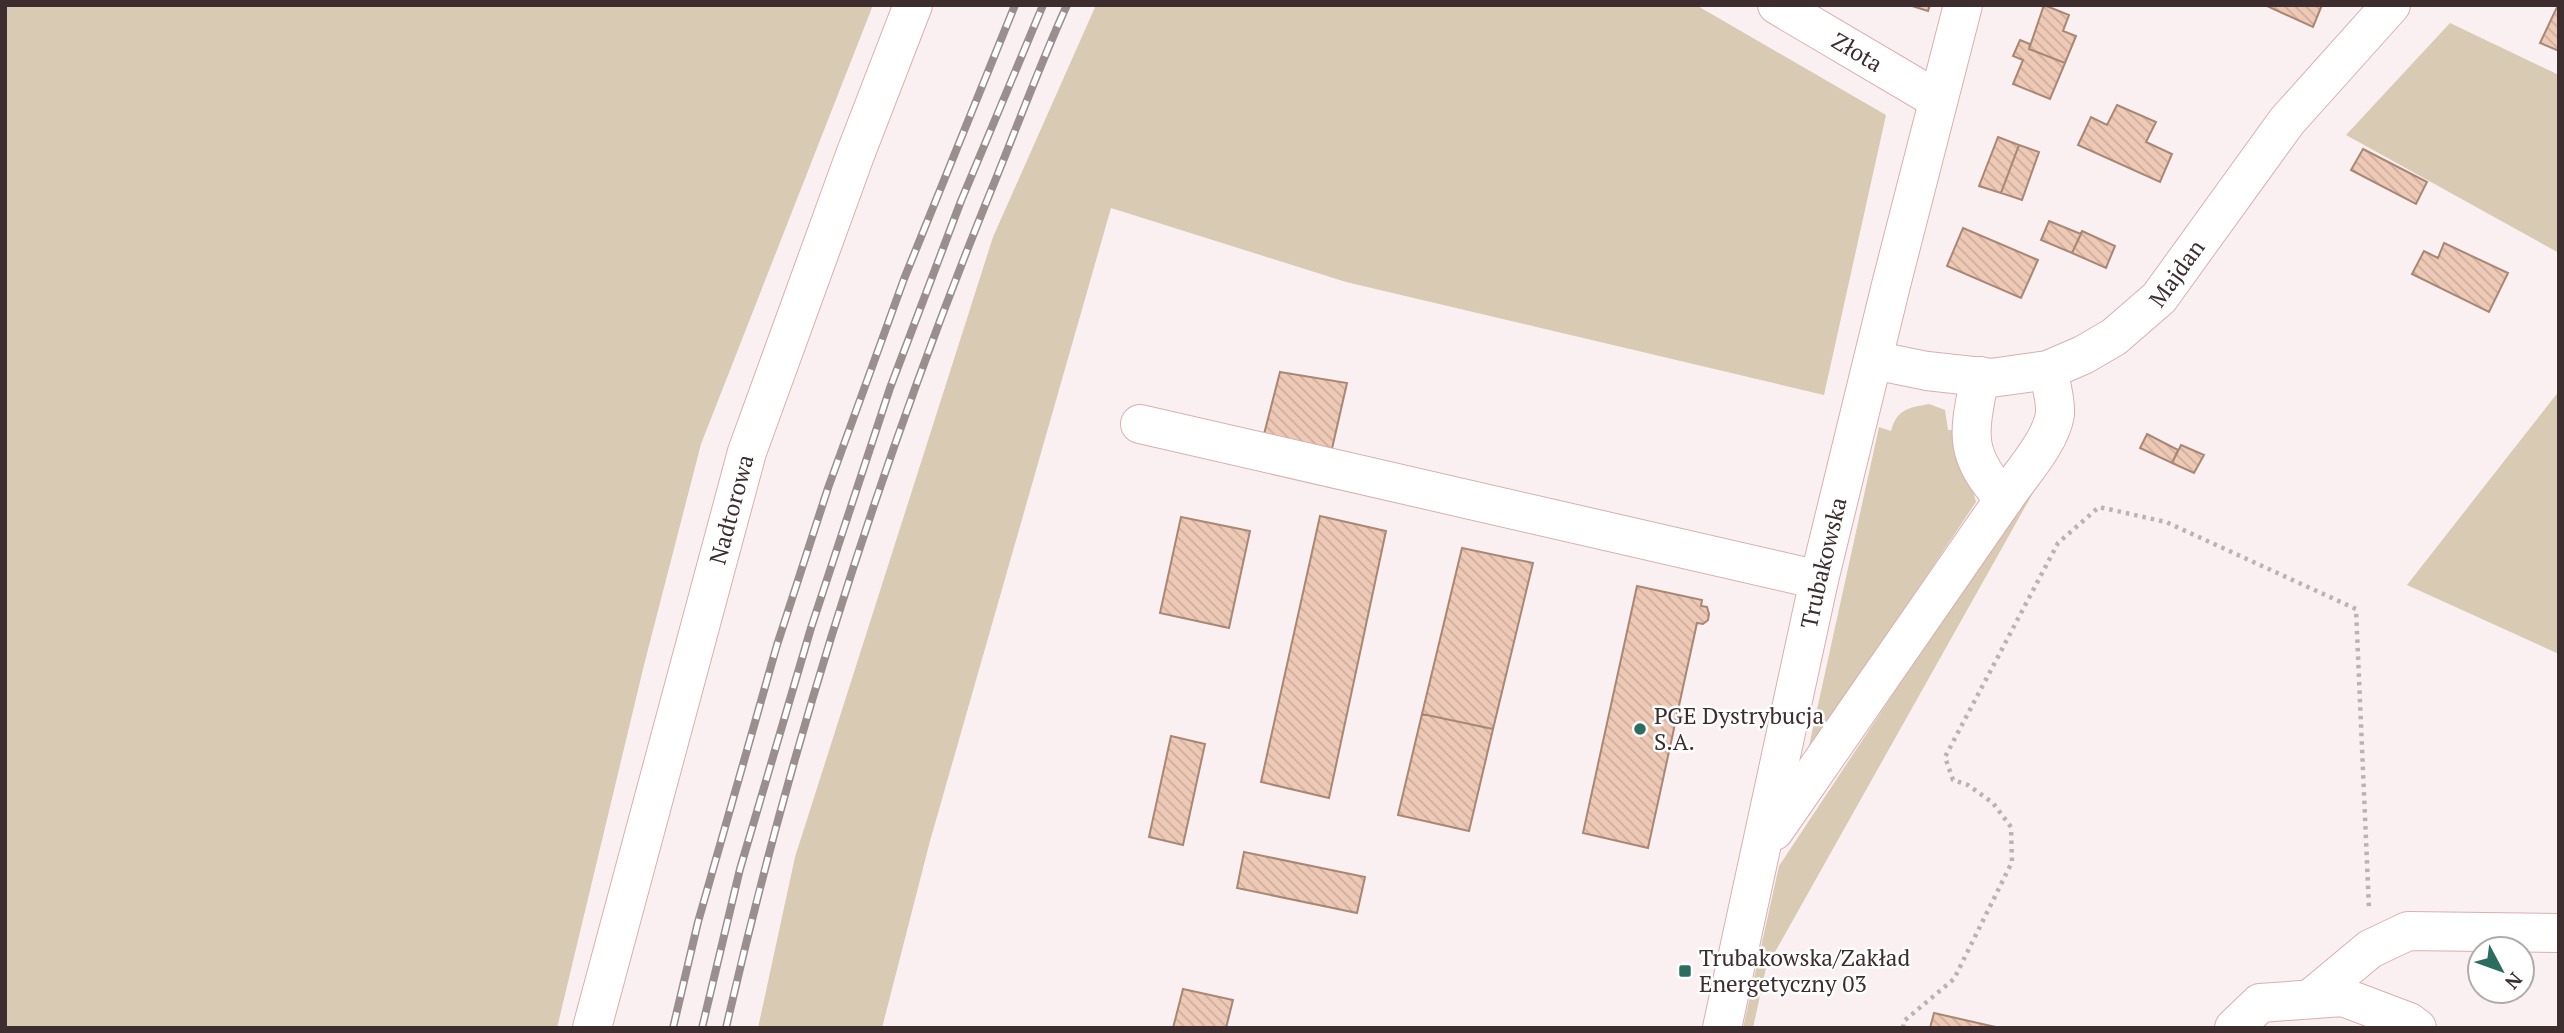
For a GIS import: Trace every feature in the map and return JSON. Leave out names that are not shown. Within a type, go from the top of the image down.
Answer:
[{"type":"street","name":"Nadtorowa","points":[[592,1028],[747,452],[855,155],[913,5]]},
{"type":"street","name":"Złota","points":[[1777,5],[1938,100]]},
{"type":"street","name":"Trubakowska","points":[[1723,1028],[1819,580],[1963,5]]},
{"type":"street","name":"Majdan","points":[[1873,360],[1927,371],[1991,378],[2048,370],[2083,355],[2114,337],[2159,298],[2287,121],[2391,5]]},
{"type":"street","points":[[1762,850],[1776,826],[2045,440],[2055,411],[2048,370]]},
{"type":"street","points":[[1980,376],[1971,423],[1973,448],[1977,465],[2004,499]]},
{"type":"street","points":[[1140,424],[1819,580]]},
{"type":"street","points":[[2310,999],[2370,948],[2408,931],[2559,933]]},
{"type":"street","points":[[2234,1028],[2260,1003],[2343,997],[2409,1022],[2417,1028]]},
{"type":"path","points":[[1903,1028],[1904,1021],[1954,979],[2011,862],[2011,827],[1993,803],[1968,785],[1953,780],[1945,757],[2058,542],[2099,507],[2166,522],[2356,610],[2370,948]]},
{"type":"shaded area","points":[[5,5],[873,5],[701,444],[644,665],[557,1028],[5,1028]]},
{"type":"shaded area","points":[[1096,5],[1696,5],[1886,115],[1824,395],[1346,282],[1111,208],[930,841],[882,1028],[758,1028],[795,857],[993,237]]},
{"type":"shaded area","points":[[2450,23],[2559,75],[2559,253],[2346,135]]},
{"type":"shaded area","points":[[2559,391],[2559,654],[2407,585]]},
{"type":"shaded area","points":[[1929,404],[1945,410],[1948,430],[1957,430],[1976,502],[1807,755],[1879,427],[1891,431],[1893,424],[1904,411]]},
{"type":"shaded area","points":[[2070,427],[1766,968],[1753,1028],[1743,1028],[1779,866]]},
{"type":"building","points":[[1909,5],[1930,5],[1928,11]]},
{"type":"building","points":[[2044,5],[2069,15],[2063,31],[2076,36],[2065,63],[2029,49]]},
{"type":"building","points":[[2265,5],[2322,5],[2313,27]]},
{"type":"building","points":[[2559,5],[2559,51],[2540,43]]},
{"type":"building","points":[[2020,40],[2030,44],[2029,49],[2065,63],[2050,99],[2013,84],[2023,60],[2013,56]]},
{"type":"building","points":[[2117,105],[2156,122],[2146,142],[2172,154],[2160,182],[2078,145],[2091,117],[2107,125]]},
{"type":"building","points":[[1998,137],[2019,145],[2001,193],[1979,186]]},
{"type":"building","points":[[2019,145],[2039,152],[2022,200],[2001,193]]},
{"type":"building","points":[[2363,149],[2427,182],[2416,204],[2351,170]]},
{"type":"building","points":[[2049,221],[2081,234],[2072,253],[2041,240]]},
{"type":"building","points":[[1963,228],[2038,260],[2021,298],[1947,266]]},
{"type":"building","points":[[2082,231],[2115,246],[2106,268],[2072,253]]},
{"type":"building","points":[[2444,243],[2508,273],[2489,312],[2412,274],[2424,251],[2438,258]]},
{"type":"building","points":[[1280,372],[1347,383],[1331,453],[1262,442]]},
{"type":"building","points":[[2147,434],[2178,450],[2172,463],[2140,448]]},
{"type":"building","points":[[2181,445],[2204,455],[2194,473],[2172,463]]},
{"type":"building","points":[[1320,516],[1386,531],[1329,798],[1261,782]]},
{"type":"building","points":[[1181,517],[1250,531],[1229,628],[1160,613]]},
{"type":"building","points":[[1462,548],[1533,563],[1493,729],[1422,714]]},
{"type":"building","name":"PGE Dystrybucja S.A.","points":[[1637,586],[1702,600],[1701,606],[1707,607],[1709,614],[1708,620],[1703,624],[1697,623],[1648,848],[1583,833]]},
{"type":"building","points":[[1422,714],[1493,729],[1469,831],[1398,815]]},
{"type":"building","points":[[1171,736],[1205,744],[1183,845],[1149,837]]},
{"type":"building","points":[[1244,852],[1365,877],[1357,913],[1237,888]]},
{"type":"building","points":[[1183,989],[1233,1000],[1226,1028],[1173,1028]]},
{"type":"building","points":[[1934,1013],[2000,1028],[1930,1028]]},
{"type":"railway","points":[[673,1028],[698,922],[777,645],[828,488],[904,279],[1015,5]]},
{"type":"railway","points":[[702,1028],[740,869],[811,628],[890,388],[961,201],[1043,5]]},
{"type":"railway","points":[[726,1028],[752,918],[812,701],[880,487],[957,276],[1067,5]]},
{"type":"place","name":"PGE Dystrybucja S.A.","points":[[1640,729]]},
{"type":"place","name":"Trubakowska/Zakład Energetyczny 03","points":[[1685,971]]}]
